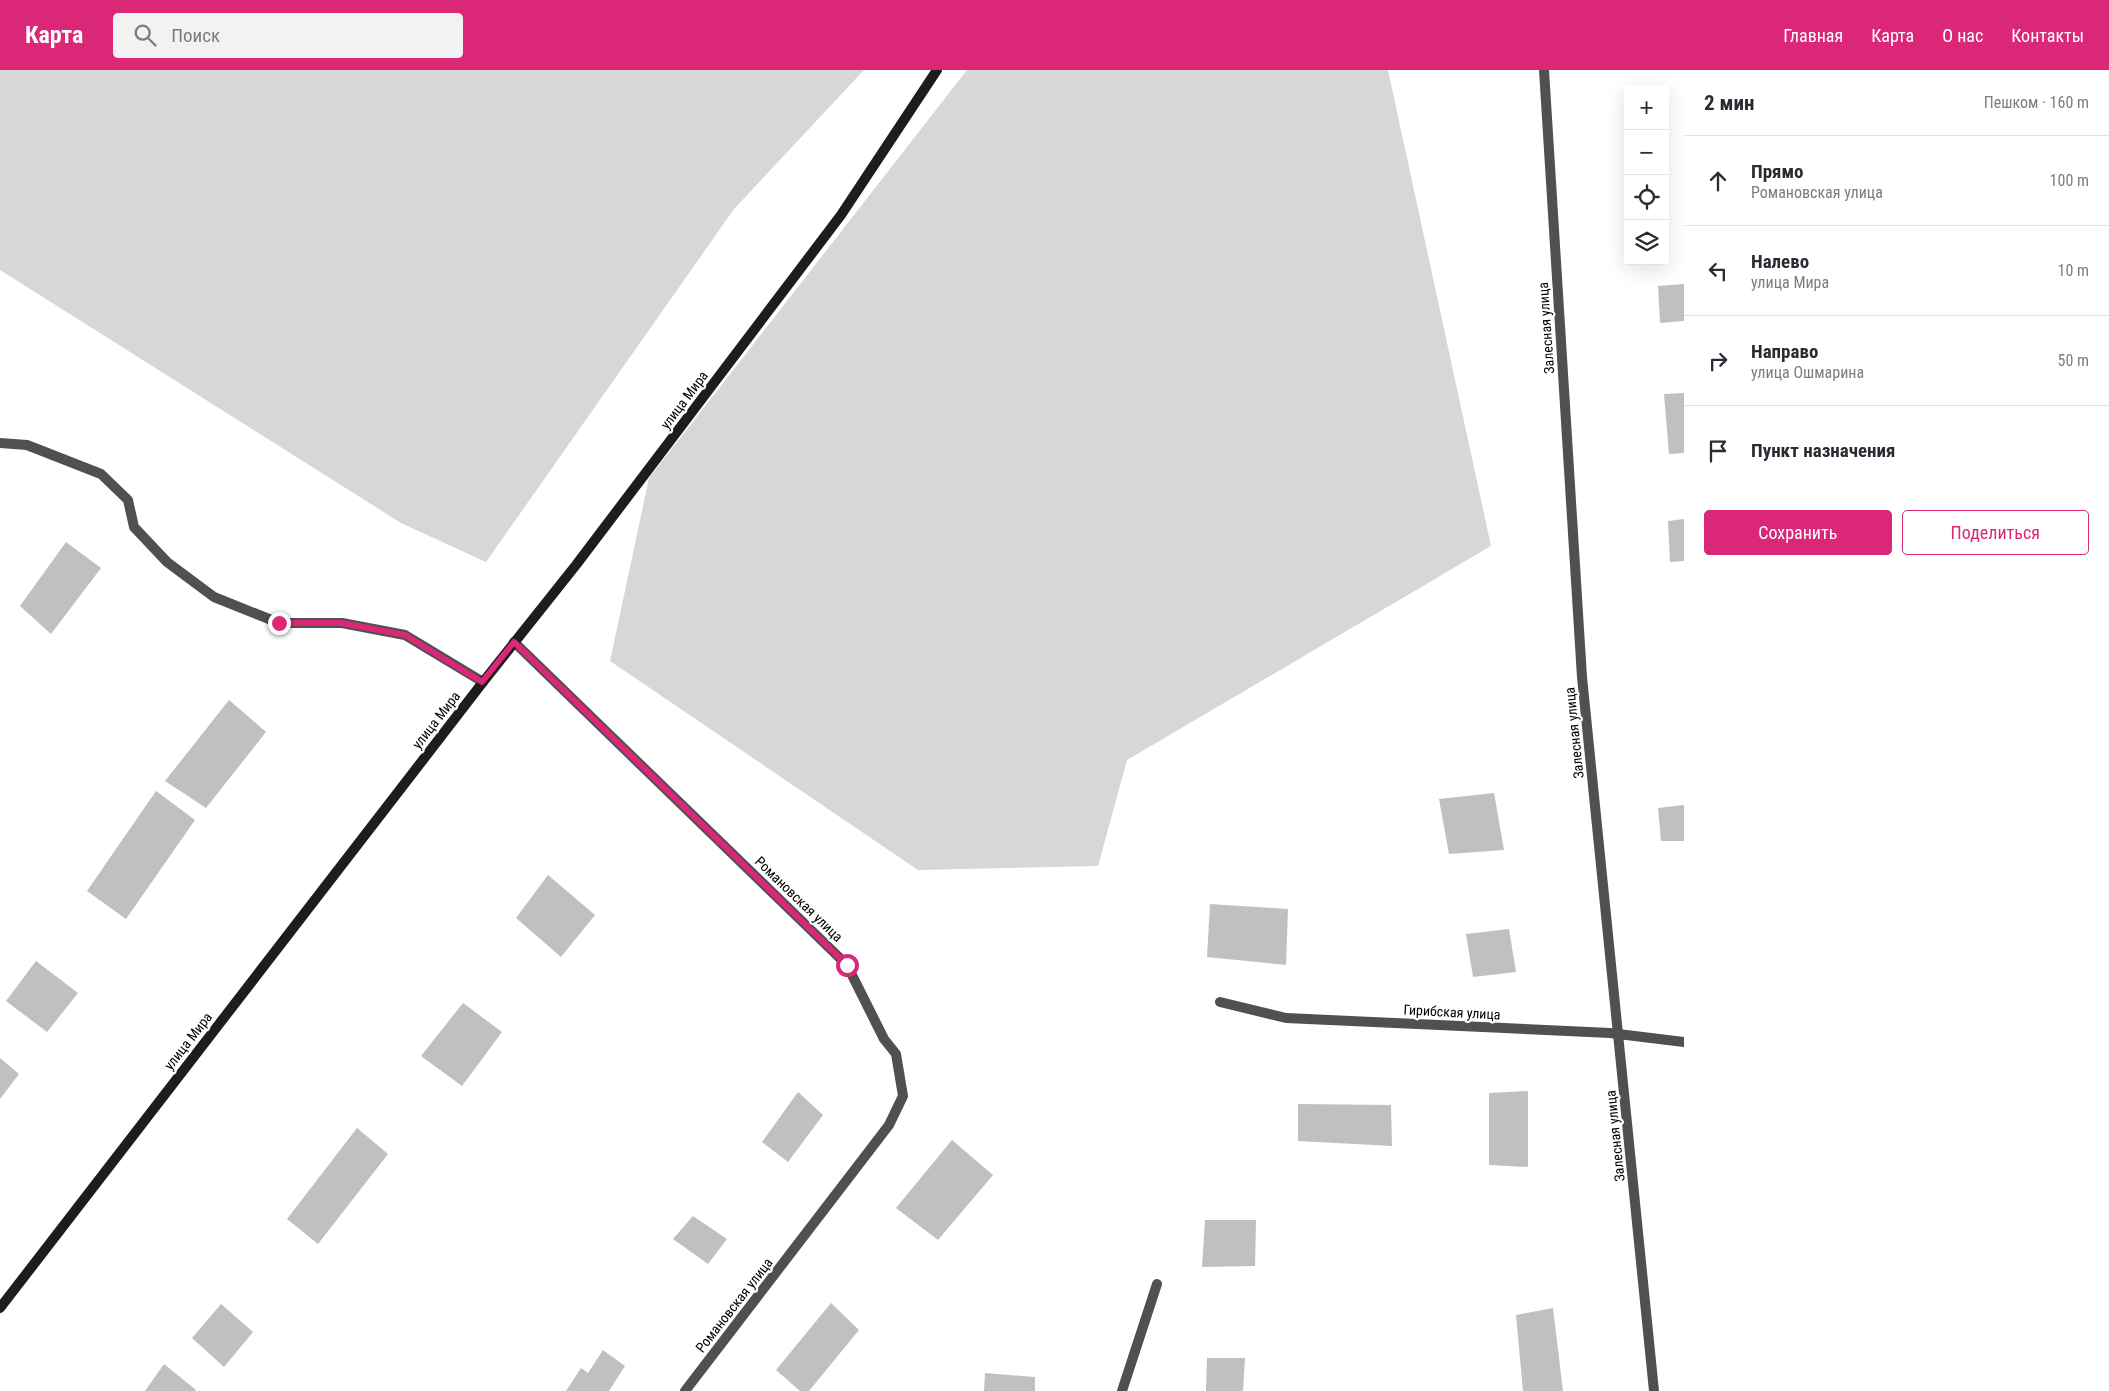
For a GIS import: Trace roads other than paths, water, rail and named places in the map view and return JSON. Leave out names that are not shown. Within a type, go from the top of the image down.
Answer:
[{"type":"street","name":"улица Мира","points":[[0,1308],[482,682],[582,557],[841,215],[937,70]]},
{"type":"street","name":"Залесная улица","points":[[1544,70],[1582,677],[1654,1391]]},
{"type":"street","points":[[0,444],[27,445],[101,474],[128,500],[134,527],[167,562],[214,597],[279,623],[342,623],[405,635],[482,682]]},
{"type":"street","name":"Романовская улица","points":[[514,642],[847,965],[884,1039],[896,1054],[903,1096],[889,1126],[685,1391]]},
{"type":"street","name":"Гирибская улица","points":[[1220,1002],[1286,1018],[1618,1034],[1684,1042]]},
{"type":"street","points":[[1122,1391],[1157,1284]]}]
